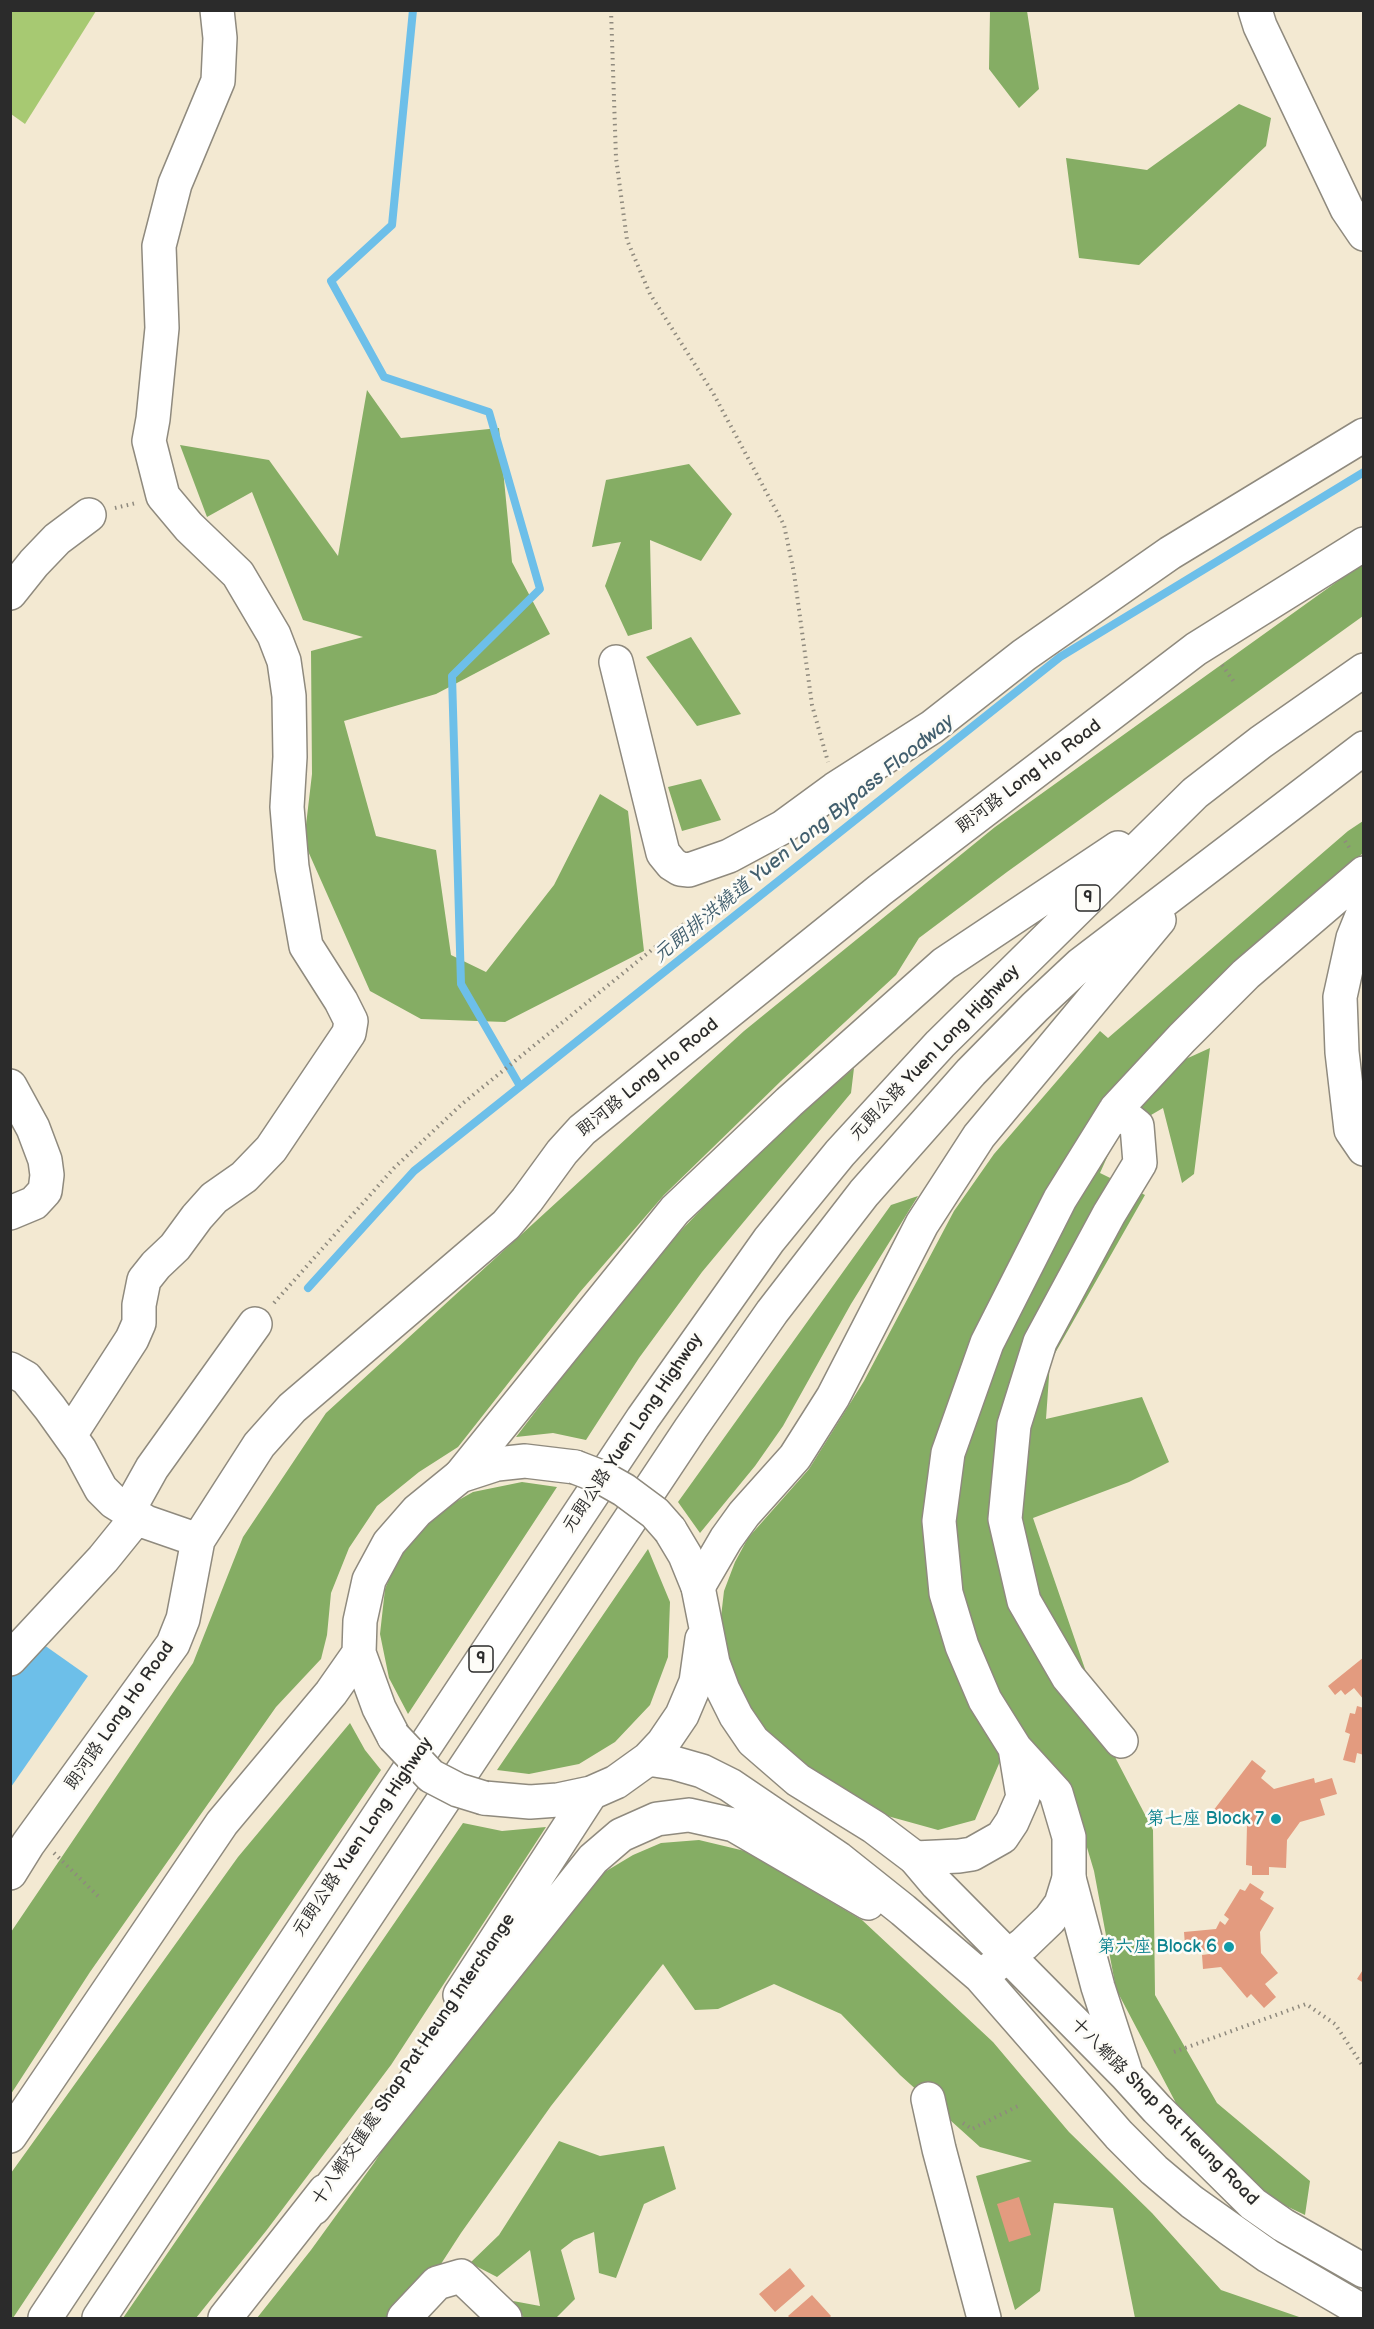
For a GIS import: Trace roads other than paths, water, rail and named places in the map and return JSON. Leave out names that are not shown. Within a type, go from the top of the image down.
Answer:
[{"type":"main road","points":[[70,1435],[132,1339],[139,1323],[139,1305],[144,1280],[175,1247],[214,1198],[244,1177],[270,1149],[349,1033],[351,1021],[306,946],[292,867],[287,807],[290,757],[289,696],[284,662],[274,635],[238,574],[189,527],[163,495],[149,441],[162,328],[159,246],[176,184],[218,81],[220,38],[217,10]]},
{"type":"main road","points":[[1255,10],[1260,26],[1342,198],[1364,234]]},
{"type":"main road","points":[[616,662],[663,853],[672,864],[680,869],[689,870],[729,856],[783,827],[835,789],[932,727],[1024,656],[1170,553],[1364,435]]},
{"type":"main road","points":[[10,593],[57,539],[89,515]]},
{"type":"main road","name":"朗河路 Long Ho Road","points":[[10,1873],[173,1644],[183,1619],[198,1540],[259,1445],[292,1408],[506,1225],[562,1152],[582,1130],[890,883],[1196,650],[1364,544]]},
{"type":"main road","name":"元朗公路 Yuen Long Highway","points":[[45,2319],[643,1418],[769,1240],[840,1154],[933,1052],[1195,793],[1261,742],[1364,670]]},
{"type":"main road","points":[[99,2319],[691,1428],[765,1322],[825,1242],[919,1129],[1035,1007],[1081,964],[1364,748]]},
{"type":"main road","points":[[1191,881],[979,1136],[922,1224],[833,1398],[795,1457],[738,1522],[700,1600],[702,1649],[696,1682],[682,1715],[663,1743],[648,1759],[616,1782],[591,1793],[558,1800],[530,1802],[484,1798],[458,1790],[431,1776],[394,1737],[379,1708],[359,1653],[360,1621],[369,1580],[389,1543],[417,1511],[460,1476],[675,1210],[789,1102],[944,964],[1195,793]]},
{"type":"main road","points":[[1126,2075],[1098,1987],[1069,1878],[1069,1837],[1056,1793],[1015,1748],[985,1700],[962,1646],[946,1593],[939,1521],[948,1453],[987,1343],[1060,1198],[1116,1109],[1246,974],[1364,873]]},
{"type":"main road","points":[[1364,911],[1353,938],[1341,997],[1342,1052],[1351,1130],[1364,1149]]},
{"type":"main road","points":[[10,1086],[33,1128],[45,1160],[46,1175],[45,1191],[34,1203],[10,1213]]},
{"type":"main road","points":[[1116,1109],[1137,1126],[1140,1163],[1109,1214],[1040,1342],[1014,1425],[1005,1519],[1024,1601],[1068,1677],[1121,1741]]},
{"type":"main road","points":[[10,1659],[109,1551],[133,1514],[152,1468],[255,1324]]},
{"type":"main road","points":[[10,1369],[26,1378],[70,1435],[101,1489],[114,1502],[146,1522],[198,1540]]},
{"type":"main road","points":[[460,1476],[497,1464],[525,1461],[575,1467],[601,1477],[624,1490],[655,1513],[670,1530],[685,1555],[700,1600],[713,1662],[723,1690],[736,1716],[753,1741],[798,1780],[874,1827],[915,1858],[937,1884],[1008,1956]]},
{"type":"main road","points":[[10,2136],[222,1823],[331,1694],[359,1653]]},
{"type":"main road","points":[[915,1858],[972,1854],[1002,1837],[1012,1822],[1023,1797],[1015,1748]]},
{"type":"main road","points":[[648,1759],[702,1771],[764,1806],[839,1859],[980,1976],[1008,1956],[1050,1918],[1061,1904],[1069,1878]]},
{"type":"main road","name":"十八鄉交匯處 Shap Pat Heung Interchange","points":[[225,2319],[314,2208],[425,2049],[591,1793]]},
{"type":"main road","points":[[314,2208],[593,1859],[621,1835],[657,1819],[689,1815],[734,1825],[952,1952]]},
{"type":"main road","name":"十八鄉路 Shap Pat Heung Road","points":[[1008,1956],[1253,2204],[1283,2225],[1364,2271]]},
{"type":"main road","name":"十八鄉路 Shap Pat Heung Road","points":[[980,1976],[1119,2135],[1154,2170],[1192,2202],[1268,2256],[1364,2312]]},
{"type":"main road","points":[[928,2099],[984,2319]]},
{"type":"main road","points":[[404,2319],[436,2283],[461,2277],[505,2319]]},
{"type":"water","points":[[37,1640],[88,1676],[11,1787],[11,1672]]},
{"type":"waterway","points":[[413,10],[392,225],[331,281],[384,377],[489,412],[540,589],[452,676],[461,984],[520,1086]]},
{"type":"waterway","name":"元朗排洪繞道 Yuen Long Bypass Floodway","points":[[308,1288],[414,1171],[1060,657],[1364,472]]},
{"type":"place","name":"第七座 Block 7","points":[[1276,1819]]},
{"type":"place","name":"第六座 Block 6","points":[[1229,1947]]}]
